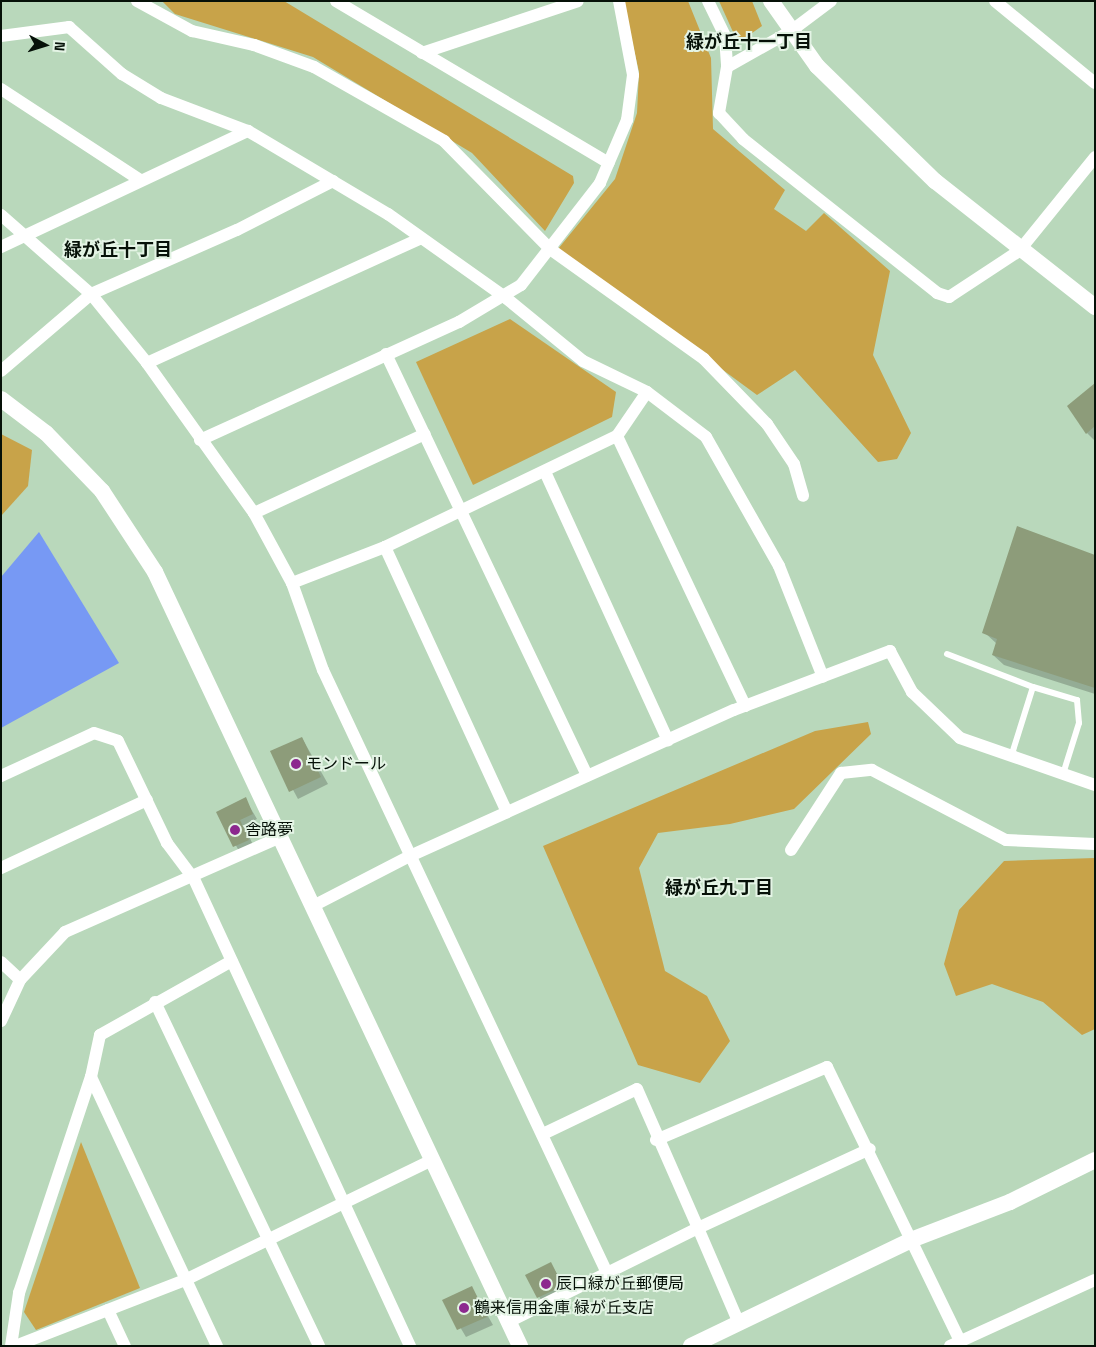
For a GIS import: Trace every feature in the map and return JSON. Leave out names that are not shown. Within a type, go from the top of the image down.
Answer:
[{"type":"street","points":[[137,1],[192,31],[254,45],[314,67],[444,141],[550,248],[704,359],[767,424],[794,464],[803,496]]},
{"type":"street","points":[[336,1],[609,163]]},
{"type":"street","points":[[422,53],[578,1]]},
{"type":"street","points":[[200,440],[506,298],[575,219],[609,163],[626,120],[633,75],[619,1]]},
{"type":"street","points":[[708,1],[725,36],[727,67],[719,113],[743,139],[937,293],[949,297],[1019,251],[1095,157]]},
{"type":"street","points":[[771,1],[791,31],[851,101],[935,181],[1019,251],[1095,307]]},
{"type":"street","points":[[727,67],[791,31],[831,1]]},
{"type":"street","points":[[995,1],[1095,83]]},
{"type":"street","points":[[1,36],[68,27],[122,74],[161,98],[248,131],[333,181],[421,238],[506,298],[583,360],[647,392],[706,437],[737,484],[780,566],[823,676]]},
{"type":"street","points":[[1,89],[140,180]]},
{"type":"street","points":[[1,247],[21,234],[248,131]]},
{"type":"street","points":[[1,370],[91,294],[237,230],[333,181]]},
{"type":"street","points":[[1,215],[91,294],[147,363],[200,440],[254,512],[292,584],[323,670],[607,1273]]},
{"type":"street","points":[[147,363],[421,238]]},
{"type":"street","points":[[386,354],[461,509],[533,670],[587,776]]},
{"type":"street","points":[[292,584],[385,548],[461,509],[546,474],[617,436],[647,392]]},
{"type":"street","points":[[1,399],[67,454],[102,491],[155,572],[432,1160],[510,1321],[520,1346]]},
{"type":"street","points":[[254,512],[425,434]]},
{"type":"street","points":[[617,436],[745,706]]},
{"type":"street","points":[[546,474],[668,740]]},
{"type":"street","points":[[385,548],[507,812]]},
{"type":"street","points":[[313,906],[410,856],[668,740],[745,706],[890,651],[912,692],[960,738],[1011,759],[1095,785]]},
{"type":"street","points":[[1,776],[94,734],[118,741],[167,842],[194,878],[410,1346]]},
{"type":"street","points":[[791,850],[840,773],[872,770],[1006,840],[1095,844]]},
{"type":"street","points":[[1,868],[147,800]]},
{"type":"street","points":[[1,1021],[20,980],[65,932],[194,878],[280,837]]},
{"type":"street","points":[[11,1346],[21,1285],[91,1077],[100,1036],[155,1002],[232,961]]},
{"type":"street","points":[[1,962],[20,980]]},
{"type":"street","points":[[155,1002],[319,1346]]},
{"type":"street","points":[[656,1140],[828,1067],[870,1149],[955,1343],[1095,1280]]},
{"type":"street","points":[[91,1077],[217,1346]]},
{"type":"street","points":[[543,1134],[637,1089],[656,1140],[698,1228],[738,1321]]},
{"type":"street","points":[[510,1321],[698,1228],[870,1149]]},
{"type":"street","points":[[15,1346],[185,1280],[432,1160]]},
{"type":"street","points":[[691,1346],[738,1321],[911,1240],[1010,1202],[1095,1160]]},
{"type":"street","points":[[108,1310],[125,1346]]},
{"type":"lane","points":[[947,654],[1033,687],[1077,700],[1079,723],[1063,774]]},
{"type":"lane","points":[[1011,759],[1033,687]]},
{"type":"shaded area","points":[[162,1],[284,1],[573,176],[574,183],[545,231],[472,153],[313,57],[175,14]]},
{"type":"shaded area","points":[[623,1],[688,1],[711,58],[713,129],[785,190],[774,209],[806,231],[824,213],[890,271],[873,355],[911,433],[897,459],[878,462],[795,370],[757,395],[558,249],[615,179],[637,113],[639,72]]},
{"type":"shaded area","points":[[719,1],[752,1],[762,26],[738,43]]},
{"type":"shaded area","points":[[510,319],[616,392],[612,417],[473,485],[416,362]]},
{"type":"shaded area","points":[[1,434],[32,450],[28,486],[1,516]]},
{"type":"shaded area","points":[[868,722],[871,734],[794,809],[730,824],[658,833],[639,868],[665,971],[707,996],[730,1041],[700,1083],[638,1065],[543,846],[815,731]]},
{"type":"shaded area","points":[[1095,858],[1095,1029],[1082,1035],[1043,1002],[992,984],[956,996],[944,964],[959,910],[1004,861]]},
{"type":"shaded area","points":[[81,1142],[140,1288],[36,1330],[24,1312]]},
{"type":"water","points":[[39,532],[119,663],[1,728],[1,577]]},
{"type":"building","points":[[1095,383],[1095,426],[1086,434],[1067,406]]},
{"type":"building","points":[[1017,526],[1095,555],[1095,688],[992,655],[997,639],[982,633]]},
{"type":"building","name":"モンドール","points":[[302,737],[321,777],[289,792],[270,751]]},
{"type":"building","name":"舎路夢","points":[[246,797],[253,814],[240,820],[249,840],[233,847],[216,812]]},
{"type":"building","points":[[551,1262],[563,1286],[537,1298],[525,1275]]},
{"type":"building","name":"鶴来信用金庫 緑が丘支店","points":[[472,1286],[487,1317],[457,1330],[442,1300]]},
{"type":"place","name":"モンドール","points":[[296,764]]},
{"type":"place","name":"舎路夢","points":[[235,830]]},
{"type":"place","name":"辰口緑が丘郵便局","points":[[546,1284]]},
{"type":"place","name":"鶴来信用金庫 緑が丘支店","points":[[464,1308]]},
{"type":"district","name":"緑が丘十一丁目","points":[[749,42]]},
{"type":"district","name":"緑が丘十丁目","points":[[118,250]]},
{"type":"district","name":"緑が丘九丁目","points":[[719,888]]}]
